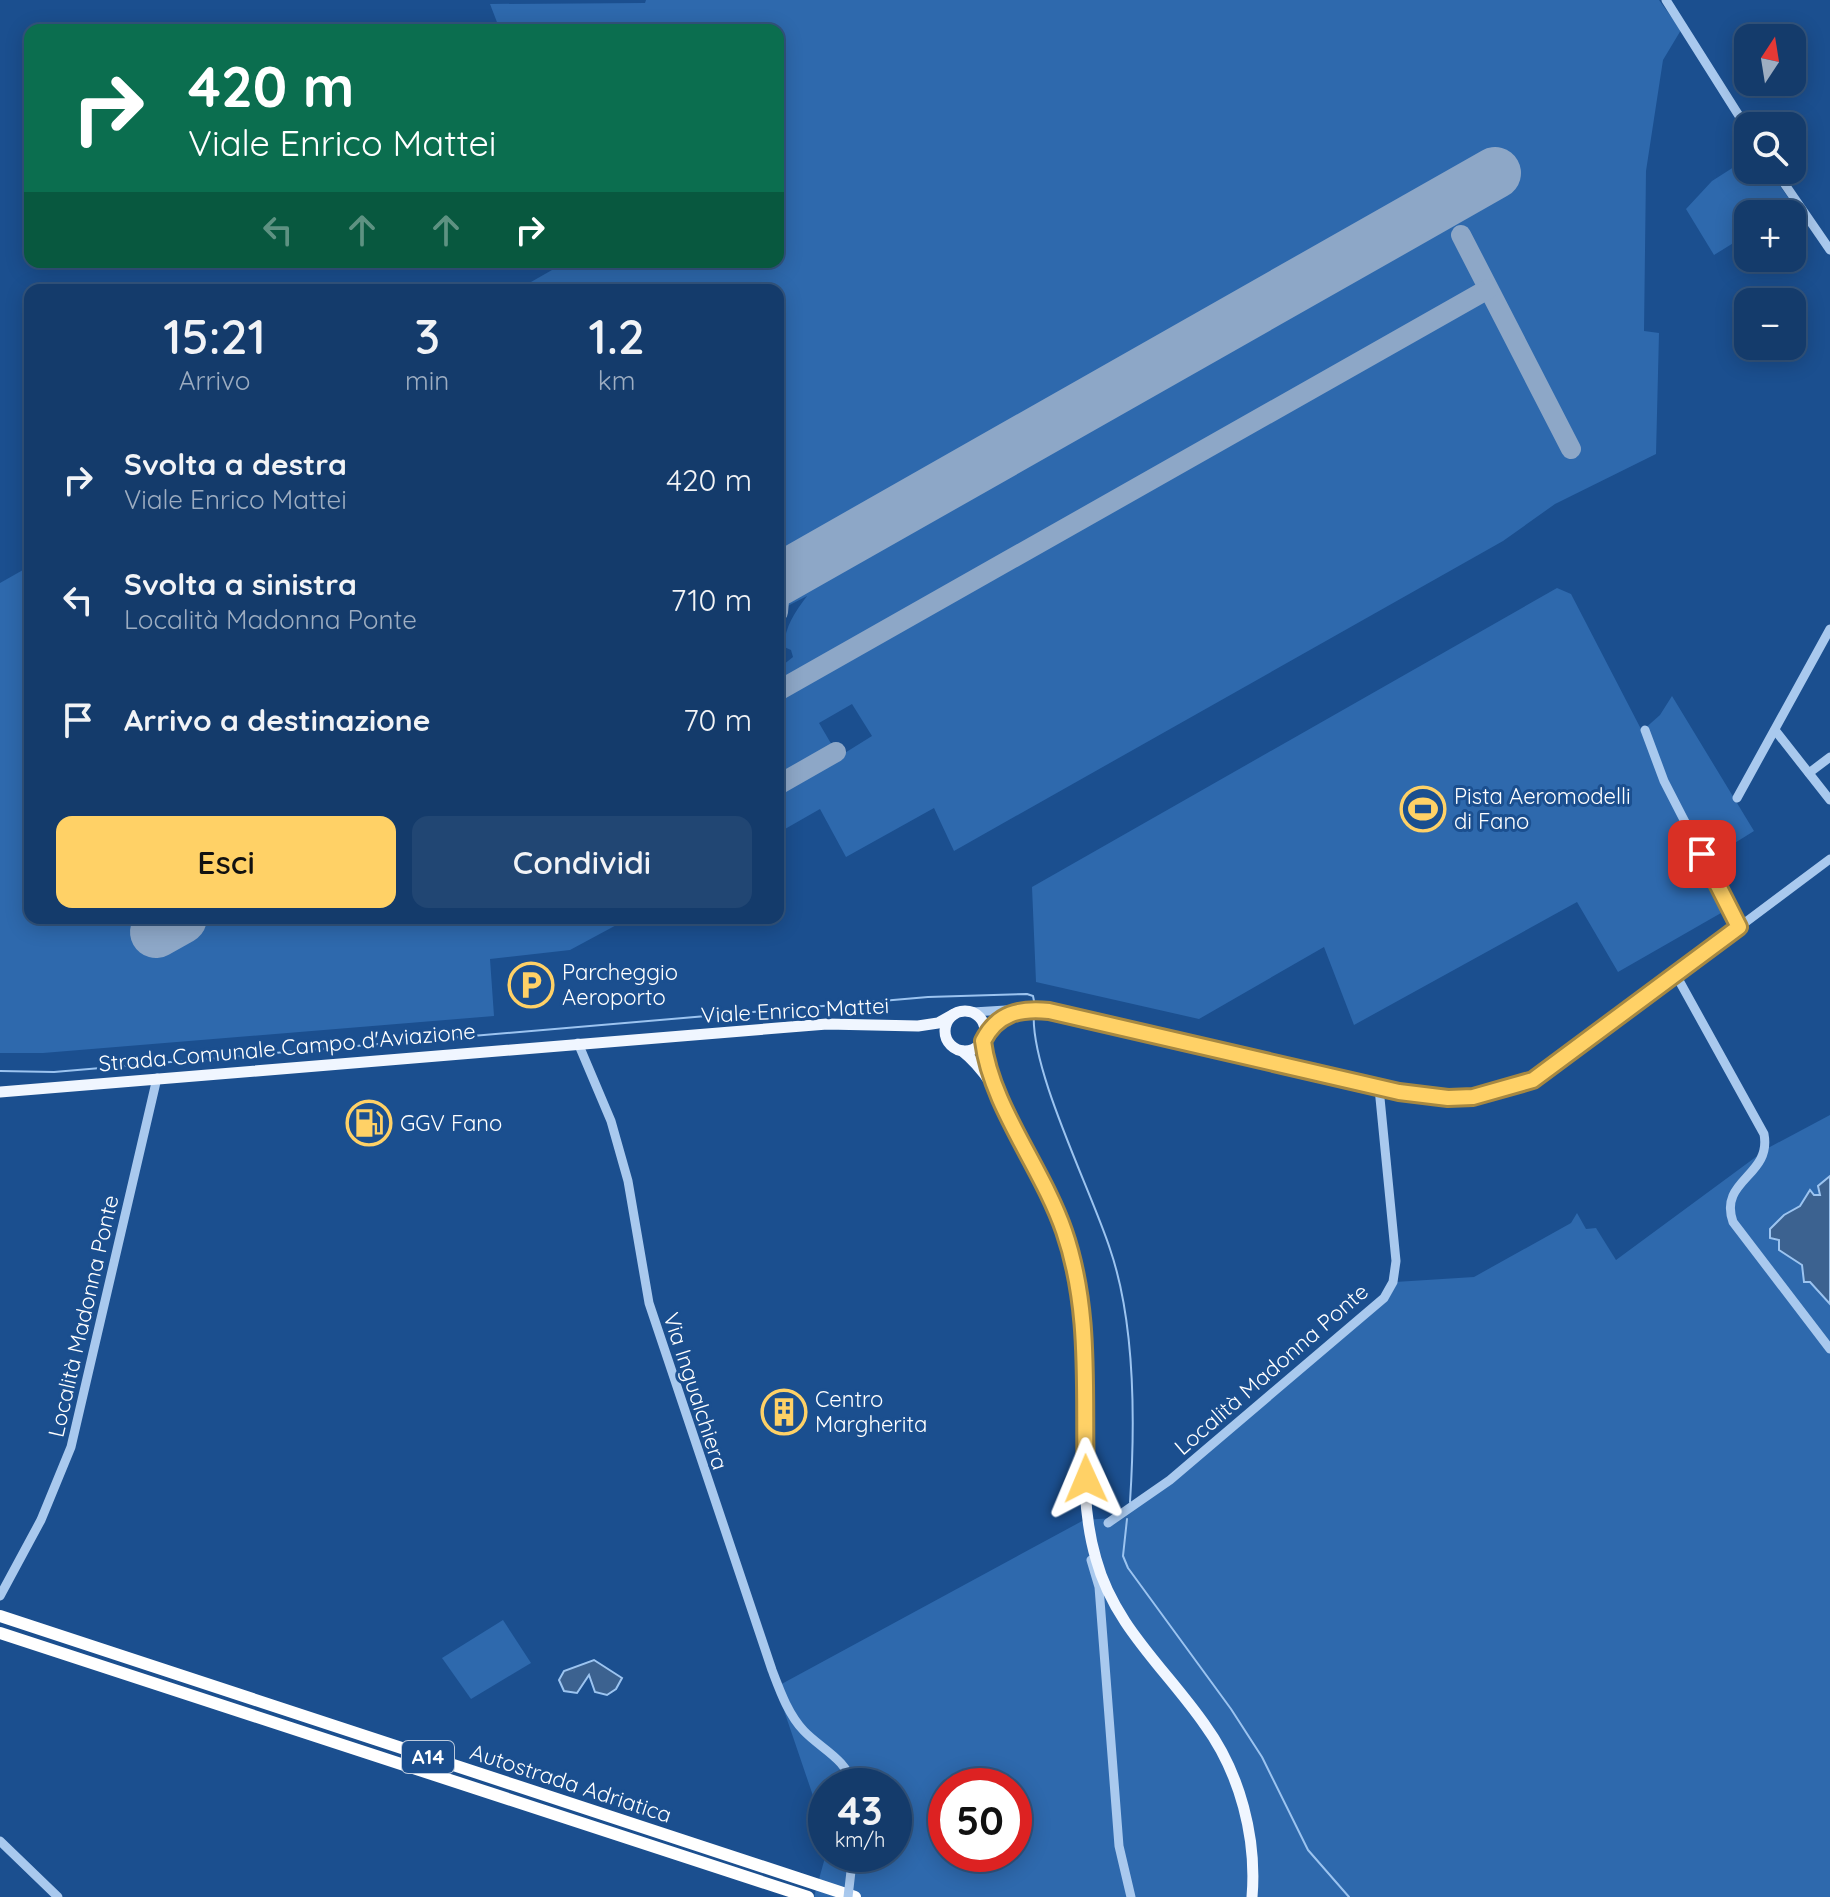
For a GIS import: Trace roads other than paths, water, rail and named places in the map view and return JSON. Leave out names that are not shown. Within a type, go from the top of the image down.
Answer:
[{"type":"highway","name":"Autostrada Adriatica","points":[[0,1616],[855,1897]]},
{"type":"highway","name":"Autostrada Adriatica","points":[[0,1633],[808,1897]]},
{"type":"main road","points":[[991,1082],[983,1022],[973,1012],[954,1014],[945,1026],[945,1037],[991,1082],[1036,1163],[1057,1210],[1077,1278],[1086,1360],[1086,1496],[1098,1567],[1133,1634],[1205,1725],[1224,1756],[1246,1817],[1252,1848],[1252,1897]]},
{"type":"main road","name":"Viale Enrico Mattei","points":[[578,1043],[827,1024],[918,1026],[938,1023],[954,1014]]},
{"type":"main road","name":"Viale Enrico Mattei","points":[[918,1026],[945,1037]]},
{"type":"main road","points":[[962,1051],[976,1048],[984,1039]]},
{"type":"main road","name":"Strada Comunale Campo d'Aviazione","points":[[0,1092],[578,1043]]},
{"type":"street","points":[[1666,0],[1737,112]]},
{"type":"street","points":[[1785,184],[1830,250]]},
{"type":"street","points":[[1737,798],[1830,629]]},
{"type":"street","points":[[1645,730],[1664,781],[1739,927]]},
{"type":"street","points":[[1775,730],[1830,800]]},
{"type":"street","points":[[1809,773],[1830,757]]},
{"type":"street","points":[[973,1012],[1049,1011],[1379,1088],[1448,1098],[1473,1097],[1533,1080],[1830,859]]},
{"type":"street","points":[[1676,975],[1764,1134],[1767,1148],[1762,1161],[1735,1190],[1730,1202],[1733,1222],[1830,1349]]},
{"type":"street","points":[[984,1039],[1006,1015],[1024,1009]]},
{"type":"street","points":[[593,1071],[595,1051],[602,1041]]},
{"type":"street","name":"Via Ingualchiera","points":[[578,1043],[593,1071],[628,1181],[649,1303],[772,1670],[791,1714],[804,1731],[844,1768]]},
{"type":"street","name":"Località Madonna Ponte","points":[[0,1596],[41,1520],[71,1447],[157,1078]]},
{"type":"street","points":[[1362,1084],[1383,1100]]},
{"type":"street","points":[[1379,1088],[1383,1100]]},
{"type":"street","points":[[1383,1100],[1399,1092]]},
{"type":"street","name":"Località Madonna Ponte","points":[[1108,1523],[1170,1480],[1384,1298],[1393,1282],[1396,1261],[1383,1100]]},
{"type":"street","points":[[1083,1524],[1099,1587],[1119,1846],[1131,1897]]},
{"type":"street","points":[[0,1841],[58,1897]]},
{"type":"street","points":[[848,1897],[851,1872]]},
{"type":"waterway","points":[[0,1071],[54,1072],[928,997],[1027,994],[1033,996],[1035,1006]]},
{"type":"waterway","points":[[1034,1012],[1041,1064],[1110,1249],[1124,1308],[1131,1374],[1130,1502]]},
{"type":"waterway","points":[[1127,1519],[1123,1556],[1128,1568],[1231,1709],[1262,1757],[1308,1850],[1349,1897]]},
{"type":"place","name":"Pista Aeromodelli di Fano","points":[[1423,809]]},
{"type":"place","name":"Parcheggio Aeroporto","points":[[531,985]]},
{"type":"place","name":"GGV Fano","points":[[369,1123]]},
{"type":"place","name":"Centro Margherita","points":[[784,1412]]}]
